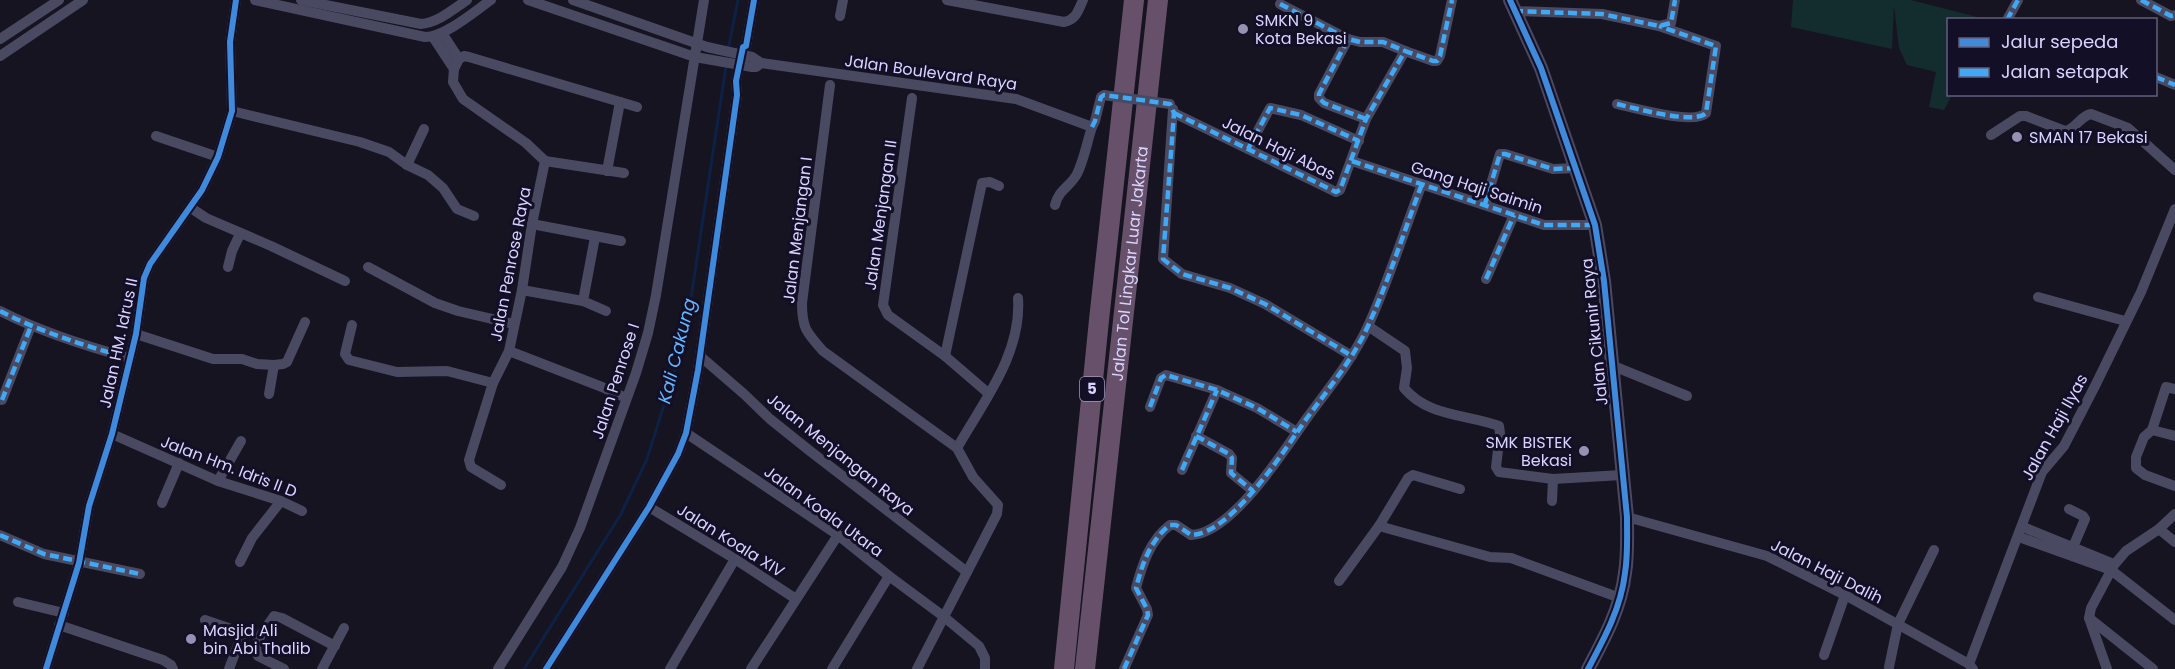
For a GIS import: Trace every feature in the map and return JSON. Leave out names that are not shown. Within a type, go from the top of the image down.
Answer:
[{"type":"highway","name":"Jalan Tol Lingkar Luar Jakarta","points":[[1064,669],[1134,0]]},
{"type":"highway","name":"Jalan Tol Lingkar Luar Jakarta","points":[[1085,669],[1158,0]]},
{"type":"street","points":[[0,39],[58,0]]},
{"type":"street","points":[[0,56],[83,0]]},
{"type":"street","name":"Jalan HM. Idrus II","points":[[46,669],[79,563],[89,506],[112,434],[136,334],[144,278],[171,231],[191,208],[202,190],[218,157],[232,111],[230,42],[236,0]]},
{"type":"street","points":[[255,0],[414,36],[438,35],[491,0]]},
{"type":"street","points":[[301,0],[420,24],[430,23],[443,17],[467,0]]},
{"type":"street","points":[[528,0],[701,51],[741,58]]},
{"type":"street","points":[[573,0],[701,51]]},
{"type":"street","name":"Jalan Penrose I","points":[[498,669],[562,567],[580,528],[636,373],[652,314],[701,51],[704,0]]},
{"type":"street","points":[[546,669],[649,507],[678,454],[686,433],[700,356],[737,95],[736,81],[754,0]]},
{"type":"street","points":[[840,16],[843,0]]},
{"type":"street","points":[[947,0],[1064,22],[1075,17],[1083,0]]},
{"type":"street","points":[[1280,4],[1348,39],[1360,42],[1383,42],[1437,61],[1452,0]]},
{"type":"street","points":[[1659,26],[1671,23],[1676,0]]},
{"type":"street","points":[[2008,18],[2018,0]]},
{"type":"street","points":[[2141,0],[2171,16],[2175,15]]},
{"type":"street","points":[[1512,5],[1602,14],[1659,26],[1716,46],[1706,113],[1700,117],[1665,115],[1617,104]]},
{"type":"street","name":"Jalan Cikunir Raya","points":[[1512,5],[1541,68],[1576,168],[1595,225],[1604,281],[1627,517],[1625,575],[1620,598],[1605,638],[1588,669]]},
{"type":"street","points":[[438,35],[456,64]]},
{"type":"street","points":[[1348,39],[1319,98],[1324,103],[1366,118]]},
{"type":"street","name":"Jalan Haji Abas","points":[[1092,127],[1101,97],[1110,96],[1172,108],[1248,149],[1336,192],[1340,190],[1352,161],[1366,118],[1405,51]]},
{"type":"street","points":[[624,173],[545,160],[526,143],[463,99],[453,82],[456,64],[464,56],[469,57],[638,107]]},
{"type":"street","name":"Jalan Boulevard Raya","points":[[741,58],[756,67],[761,63],[1016,99],[1092,127]]},
{"type":"street","points":[[2157,77],[2175,85]]},
{"type":"street","name":"Jalan Menjangan I","points":[[830,85],[802,303],[802,321],[808,334],[823,351],[957,448]]},
{"type":"street","name":"Jalan Menjangan II","points":[[912,98],[883,304],[888,315],[945,356],[988,393]]},
{"type":"street","points":[[607,171],[620,102]]},
{"type":"street","points":[[1172,108],[1163,260],[1182,274],[1230,288],[1265,304],[1352,356]]},
{"type":"street","points":[[1248,149],[1270,108],[1301,115],[1359,141]]},
{"type":"street","points":[[232,111],[360,142],[389,152],[436,181],[457,209],[474,216]]},
{"type":"street","points":[[1990,135],[2020,116],[2026,116],[2065,131],[2070,130],[2086,115],[2091,114],[2128,128],[2175,170]]},
{"type":"street","points":[[1055,205],[1058,195],[1073,181],[1078,172],[1092,127]]},
{"type":"street","points":[[407,165],[424,129]]},
{"type":"street","points":[[156,136],[218,157]]},
{"type":"street","points":[[1485,204],[1500,154],[1552,169],[1576,168]]},
{"type":"street","name":"Jalan Penrose Raya","points":[[501,485],[471,467],[469,460],[493,383],[509,351],[545,160]]},
{"type":"street","name":"Gang Haji Saimin","points":[[1352,161],[1544,225],[1595,225]]},
{"type":"street","points":[[945,356],[982,183],[990,182],[999,186]]},
{"type":"street","points":[[1124,669],[1148,615],[1136,588],[1153,543],[1170,525],[1176,525],[1191,535],[1205,533],[1216,526],[1253,492],[1352,356],[1368,326],[1422,184]]},
{"type":"street","points":[[191,208],[206,218],[345,281]]},
{"type":"street","name":"Jalan Haji Ilyas","points":[[1971,667],[1990,605],[2021,532],[2042,472],[2064,446],[2141,292],[2175,209]]},
{"type":"street","points":[[1486,279],[1514,215]]},
{"type":"street","points":[[532,224],[621,241]]},
{"type":"street","points":[[228,267],[240,234]]},
{"type":"street","points":[[583,302],[595,237]]},
{"type":"street","points":[[368,267],[435,303],[458,311],[514,324]]},
{"type":"street","points":[[522,290],[583,302],[606,311]]},
{"type":"street","points":[[2038,297],[2125,321]]},
{"type":"street","points":[[917,669],[997,514],[998,504],[973,477],[957,448],[1004,368],[1016,322],[1018,298]]},
{"type":"street","points":[[0,311],[31,326],[86,346],[129,358]]},
{"type":"street","points":[[136,334],[213,359],[242,359],[257,364],[274,365],[287,362],[305,322]]},
{"type":"street","points":[[352,325],[345,354],[349,360],[397,372],[447,371],[493,383]]},
{"type":"street","points":[[2,400],[31,326]]},
{"type":"street","points":[[1368,326],[1405,351],[1407,368],[1404,388],[1411,396],[1426,406],[1444,413],[1499,426],[1496,467],[1499,472],[1554,479],[1622,475]]},
{"type":"street","points":[[509,351],[626,398]]},
{"type":"street","name":"Jalan Menjangan Raya","points":[[700,356],[810,452],[968,572]]},
{"type":"street","points":[[269,394],[274,365]]},
{"type":"street","points":[[1611,365],[1687,396]]},
{"type":"street","points":[[1150,407],[1164,376],[1217,390],[1257,408],[1297,432]]},
{"type":"street","points":[[2175,389],[2166,387],[2152,430],[2144,437],[2136,457],[2136,468],[2145,475],[2175,486]]},
{"type":"street","points":[[1182,470],[1217,390]]},
{"type":"street","points":[[2152,430],[2175,436]]},
{"type":"street","name":"Jalan Koala Utara","points":[[686,433],[838,535],[943,616],[979,646],[985,658],[985,669]]},
{"type":"street","name":"Jalan Hm. Idris II D","points":[[112,434],[218,481],[281,501],[302,511]]},
{"type":"street","points":[[1196,436],[1229,454],[1232,458],[1231,473],[1253,492]]},
{"type":"street","points":[[218,481],[241,441]]},
{"type":"street","points":[[162,503],[179,463]]},
{"type":"street","points":[[1339,581],[1379,526],[1408,478],[1413,475],[1460,489]]},
{"type":"street","points":[[1552,501],[1554,479]]},
{"type":"street","points":[[240,562],[252,538],[281,501]]},
{"type":"street","name":"Jalan Koala XIV","points":[[649,507],[796,599]]},
{"type":"street","points":[[2069,509],[2085,519],[2073,547]]},
{"type":"street","points":[[2107,669],[2089,618],[2091,608],[2112,567],[2126,551],[2175,514]]},
{"type":"street","name":"Jalan Haji Dalih","points":[[1627,517],[1767,556],[1845,595],[1971,667]]},
{"type":"street","points":[[1379,526],[1490,557],[1511,558],[1620,598]]},
{"type":"street","points":[[2158,529],[2175,542]]},
{"type":"street","points":[[2021,532],[2073,547],[2112,567],[2175,612]]},
{"type":"street","points":[[2021,532],[2112,567],[2175,620]]},
{"type":"street","points":[[0,534],[44,554],[140,574]]},
{"type":"street","points":[[751,669],[838,535]]},
{"type":"street","points":[[1889,667],[1898,624],[1934,550]]},
{"type":"street","points":[[670,669],[735,559]]},
{"type":"street","points":[[832,669],[889,576]]},
{"type":"street","points":[[1824,655],[1845,595]]},
{"type":"street","points":[[18,602],[64,613]]},
{"type":"street","points":[[284,669],[258,656],[255,652],[255,645],[274,616],[335,646]]},
{"type":"street","points":[[2089,618],[2153,669]]},
{"type":"street","points":[[205,620],[234,630],[241,637],[229,669]]},
{"type":"street","points":[[59,625],[163,660],[173,669]]},
{"type":"street","points":[[322,669],[344,628]]},
{"type":"green space","points":[[1793,0],[1911,0],[1981,18],[1947,18],[1947,96],[1951,96],[1944,110],[1929,107],[1936,72],[1907,65],[1899,48],[1894,6],[1892,49],[1791,27]]},
{"type":"waterway","name":"Kali Cakung","points":[[728,50],[738,0]]},
{"type":"waterway","name":"Kali Cakung","points":[[524,669],[621,514],[647,459],[680,354],[690,305],[726,66]]},
{"type":"marked path","points":[[1174,113],[1336,192],[1340,190],[1366,119],[1405,51],[1437,61],[1452,0]]},
{"type":"marked path","points":[[1514,11],[1602,14],[1659,26],[1671,23],[1675,0]]},
{"type":"marked path","points":[[2008,18],[2018,0]]},
{"type":"marked path","points":[[2141,0],[2171,16],[2175,15]]},
{"type":"marked path","points":[[1280,4],[1348,39]]},
{"type":"marked path","points":[[1617,104],[1677,116],[1700,116],[1706,113],[1716,46],[1659,26]]},
{"type":"marked path","points":[[1366,119],[1324,103],[1319,98],[1348,39],[1360,42],[1383,42],[1405,51]]},
{"type":"marked path","points":[[2157,77],[2175,85]]},
{"type":"marked path","points":[[1092,127],[1101,97],[1104,95],[1170,104],[1174,113],[1163,259],[1182,274],[1230,288],[1265,304],[1352,356]]},
{"type":"marked path","points":[[1248,149],[1270,108],[1301,115],[1359,141]]},
{"type":"marked path","points":[[1485,204],[1500,154],[1553,169],[1576,168]]},
{"type":"marked path","points":[[1352,161],[1544,225],[1595,225]]},
{"type":"marked path","points":[[1124,669],[1148,615],[1136,588],[1152,545],[1170,525],[1176,525],[1191,535],[1207,531],[1223,521],[1240,506],[1271,468],[1340,373],[1362,338],[1383,291],[1422,184]]},
{"type":"marked path","points":[[1486,279],[1514,215]]},
{"type":"marked path","points":[[0,311],[63,338],[129,358]]},
{"type":"marked path","points":[[2,400],[31,326]]},
{"type":"marked path","points":[[1150,407],[1161,378],[1166,375],[1217,390],[1257,408],[1297,432]]},
{"type":"marked path","points":[[1182,470],[1217,390]]},
{"type":"marked path","points":[[1196,436],[1229,454],[1232,458],[1231,473],[1253,491]]},
{"type":"marked path","points":[[0,535],[44,554],[140,574]]},
{"type":"cycle path","points":[[46,669],[79,563],[89,506],[112,434],[136,334],[144,278],[150,264],[202,190],[218,157],[232,111],[230,42],[236,0]]},
{"type":"cycle path","points":[[546,669],[649,507],[678,454],[686,433],[698,370],[737,95],[736,81],[743,47],[746,46],[754,0]]},
{"type":"cycle path","points":[[1510,0],[1541,68],[1595,225],[1604,281],[1627,517],[1627,552],[1620,599],[1606,635],[1588,669]]},
{"type":"place","name":"SMKN 9 Kota Bekasi","points":[[1243,29]]},
{"type":"place","name":"SMAN 17 Bekasi","points":[[2017,137]]},
{"type":"place","name":"SMK BISTEK Bekasi","points":[[1584,451]]},
{"type":"place","name":"Masjid Ali bin Abi Thalib","points":[[191,639]]}]
